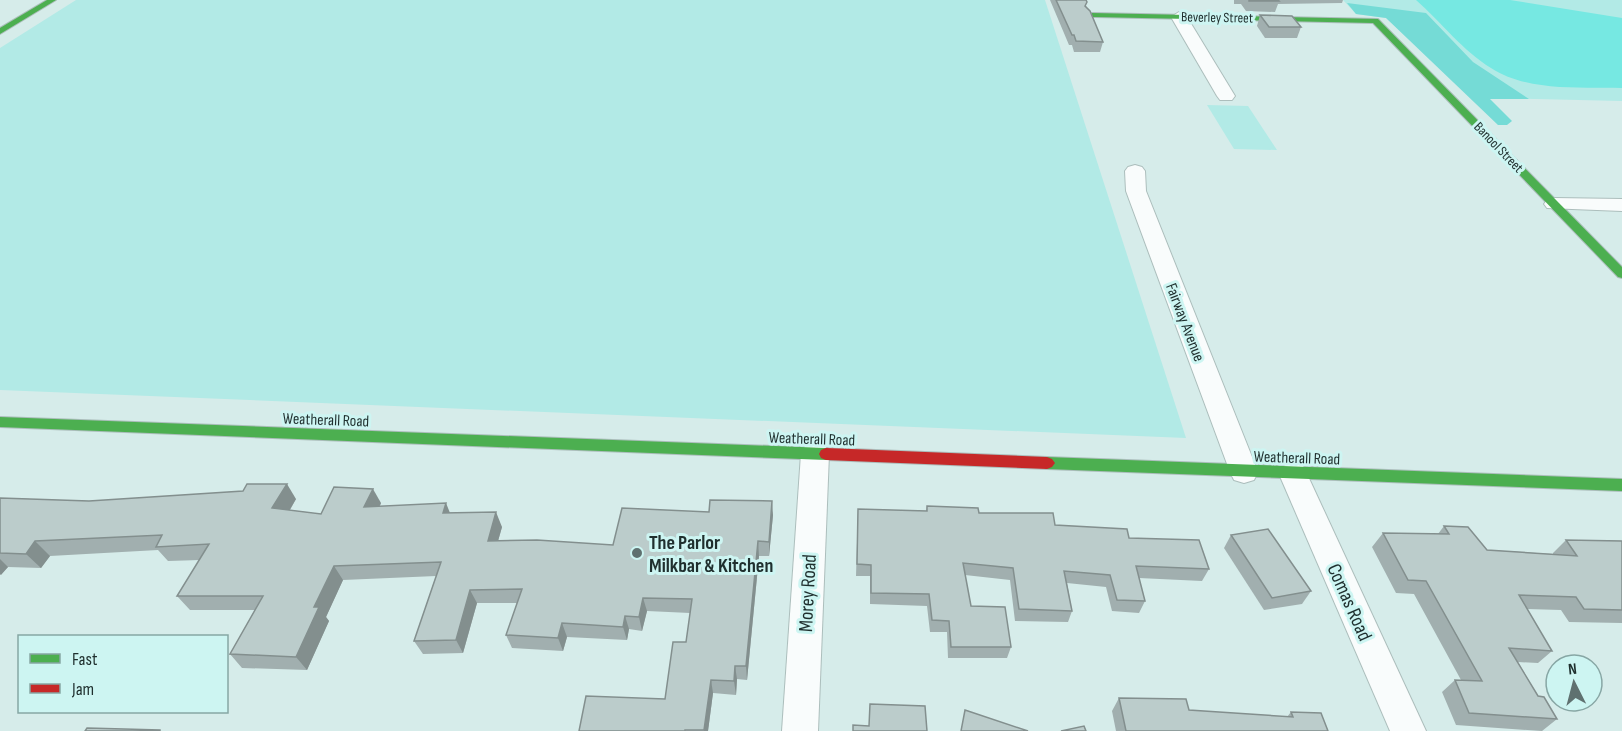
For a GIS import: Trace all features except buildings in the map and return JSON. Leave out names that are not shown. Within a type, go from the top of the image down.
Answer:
[{"type":"street","points":[[0,32],[52,0]]},
{"type":"street","name":"Beverley Street","points":[[1095,15],[1375,21]]},
{"type":"street","points":[[1179,16],[1226,96]]},
{"type":"street","name":"Banool Street","points":[[1375,21],[1622,274]]},
{"type":"street","name":"Fairway Avenue","points":[[1135,171],[1136,192],[1244,471]]},
{"type":"street","points":[[1554,204],[1622,205]]},
{"type":"street","name":"Weatherall Road","points":[[0,422],[1622,485]]},
{"type":"street","name":"Morey Road","points":[[800,731],[815,454]]},
{"type":"street","name":"Comas Road","points":[[1293,474],[1408,731]]},
{"type":"shaded area","points":[[76,0],[1045,0],[1186,438],[0,390],[0,48]]},
{"type":"shaded area","points":[[1343,0],[1622,0],[1622,101],[1489,98],[1427,55],[1386,18],[1356,14]]},
{"type":"shaded area","points":[[1416,0],[1510,0],[1622,18],[1622,88],[1555,87],[1506,76],[1471,53]]},
{"type":"shaded area","points":[[1347,3],[1426,13],[1473,62],[1529,99],[1490,99],[1512,121],[1507,125],[1498,125],[1386,18],[1356,14]]},
{"type":"shaded area","points":[[1207,105],[1248,106],[1277,150],[1234,149]]},
{"type":"traffic: fast","points":[[0,32],[52,0]]},
{"type":"traffic: fast","points":[[1095,15],[1375,21],[1622,274]]},
{"type":"traffic: fast","points":[[0,422],[826,454]]},
{"type":"traffic: fast","points":[[1047,463],[1622,485]]},
{"type":"traffic: jam","points":[[826,454],[1047,463]]},
{"type":"place","name":"The Parlor Milkbar & Kitchen","points":[[637,553]]}]
